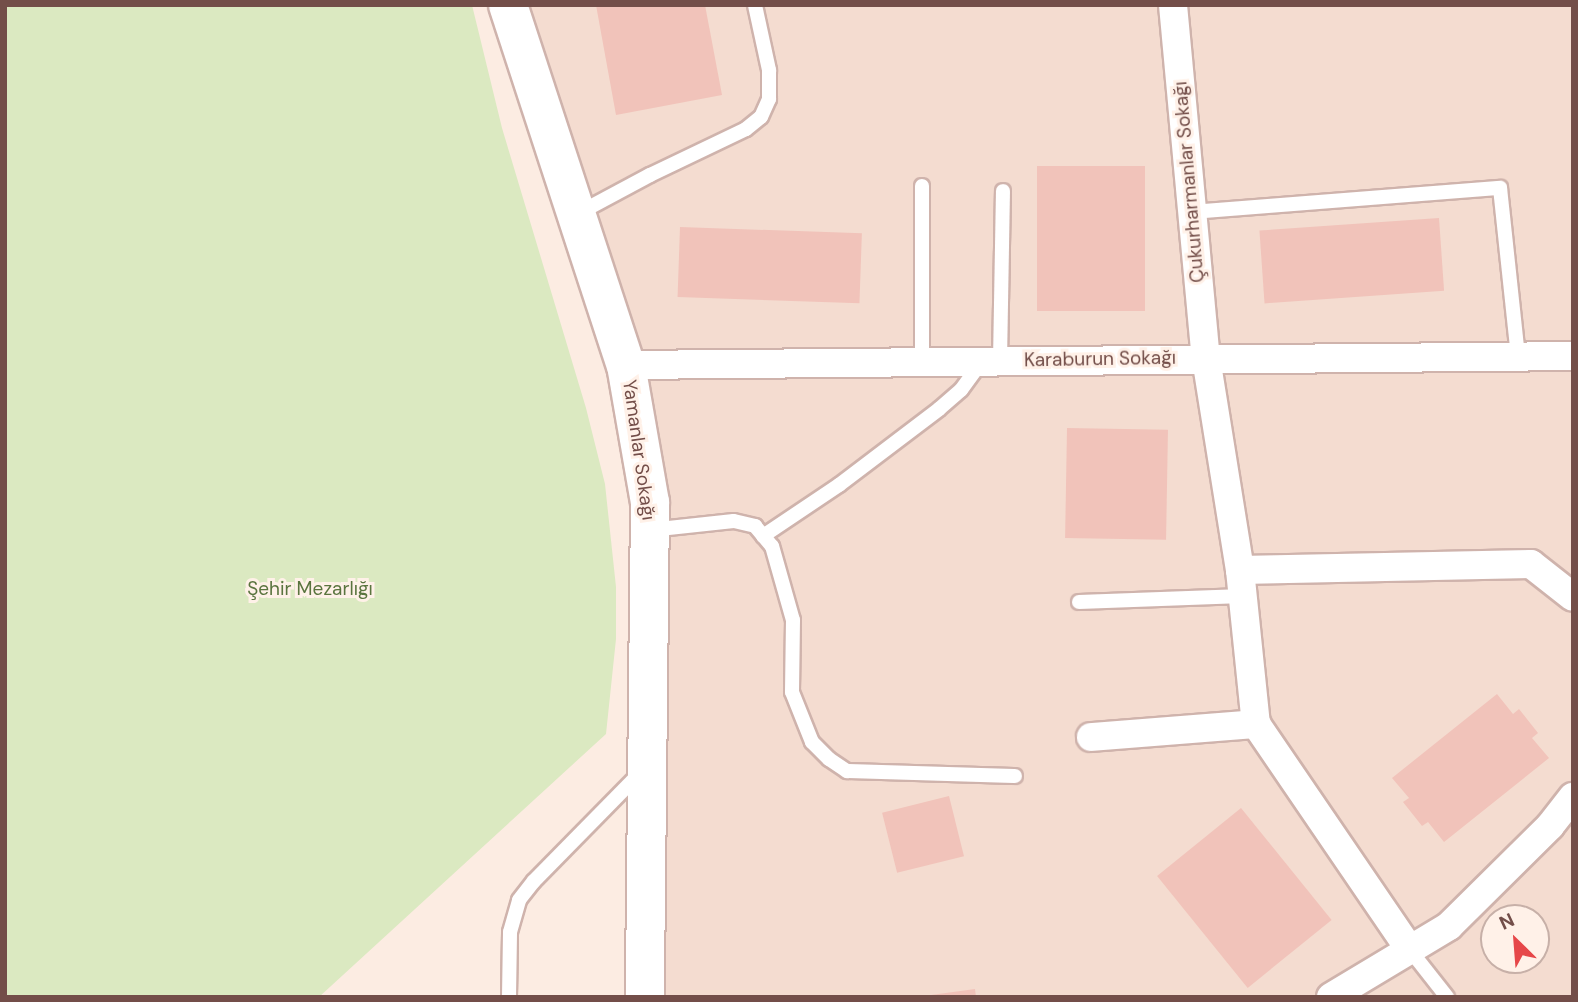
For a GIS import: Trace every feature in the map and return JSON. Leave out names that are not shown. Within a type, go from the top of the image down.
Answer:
[{"type":"street","name":"Yamanlar Sokağı","points":[[508,5],[626,365],[650,502],[645,997]]},
{"type":"street","name":"Çukurharmanlar Sokağı","points":[[1172,5],[1206,358],[1241,583],[1256,724]]},
{"type":"street","name":"Karaburun Sokağı","points":[[626,365],[1573,356]]},
{"type":"street","points":[[1241,583],[1531,564],[1573,597]]},
{"type":"street","points":[[1091,737],[1256,724],[1410,950]]},
{"type":"street","points":[[1331,997],[1450,926],[1550,826],[1573,797]]},
{"type":"lane","points":[[577,214],[746,129],[761,117],[769,99],[769,70],[755,5]]},
{"type":"lane","points":[[922,186],[922,361]]},
{"type":"lane","points":[[1192,212],[1500,188],[1518,356]]},
{"type":"lane","points":[[763,536],[839,485],[939,409],[991,360],[1003,191]]},
{"type":"lane","points":[[650,530],[734,521],[755,526],[772,545],[793,620],[792,692],[812,742],[829,759],[847,771],[1015,776]]},
{"type":"lane","points":[[1079,603],[1241,583]]},
{"type":"lane","points":[[509,997],[509,932],[519,900],[534,881],[648,764]]},
{"type":"lane","points":[[1410,950],[1447,997]]},
{"type":"shaded area","points":[[509,5],[1573,5],[1573,997],[645,997],[650,500]]},
{"type":"green space","name":"Şehir Mezarlığı","points":[[5,5],[472,5],[502,128],[586,408],[605,484],[616,587],[616,639],[606,734],[319,997],[5,997]]},
{"type":"building","points":[[596,5],[705,5],[722,95],[616,115]]},
{"type":"building","points":[[1037,166],[1145,166],[1145,311],[1037,311]]},
{"type":"building","points":[[1439,218],[1444,291],[1265,303],[1259,231]]},
{"type":"building","points":[[680,227],[862,233],[859,303],[678,297]]},
{"type":"building","points":[[1067,428],[1168,430],[1166,540],[1065,538]]},
{"type":"building","points":[[1497,694],[1513,714],[1519,709],[1538,733],[1532,738],[1549,758],[1444,842],[1428,822],[1422,826],[1403,802],[1409,798],[1392,778]]},
{"type":"building","points":[[949,796],[964,856],[897,873],[882,813]]},
{"type":"building","points":[[1241,808],[1332,920],[1248,988],[1157,876]]},
{"type":"building","points":[[975,989],[976,997],[931,997],[931,995]]}]
